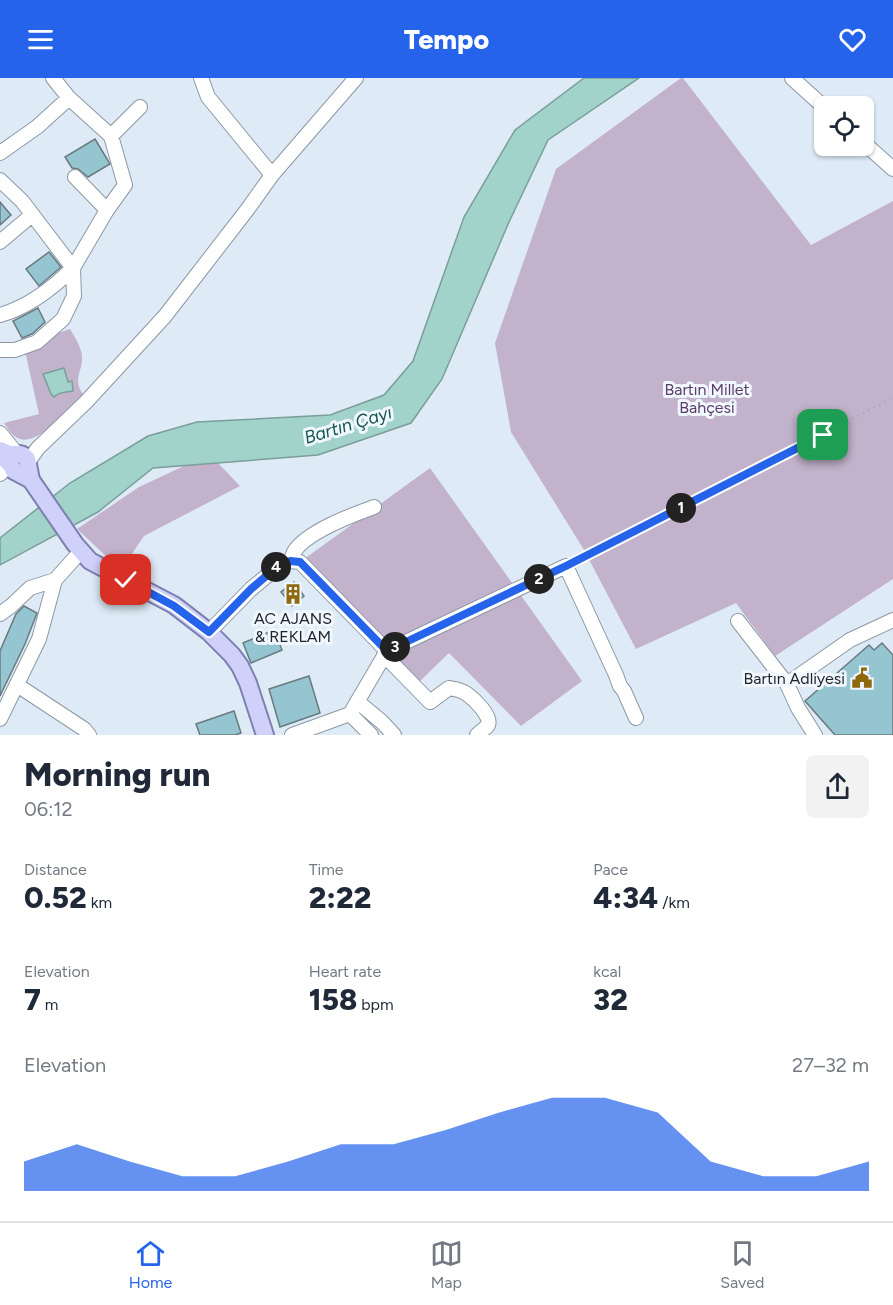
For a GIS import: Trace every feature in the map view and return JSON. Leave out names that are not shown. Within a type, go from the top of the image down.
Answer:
[{"type":"main road","points":[[14,464],[90,561],[174,606],[209,632],[232,655],[248,683],[265,735]]},
{"type":"street","points":[[0,315],[34,300],[73,268],[125,184],[111,136],[69,98],[53,78]]},
{"type":"street","points":[[0,433],[14,464],[38,447],[86,402],[165,316],[272,175],[356,78]]},
{"type":"street","points":[[792,78],[814,98]]},
{"type":"street","points":[[203,79],[208,97],[272,175]]},
{"type":"street","points":[[0,153],[37,127],[69,98]]},
{"type":"street","points":[[111,136],[141,107]]},
{"type":"street","points":[[874,152],[893,169]]},
{"type":"street","points":[[75,177],[107,210]]},
{"type":"street","points":[[0,180],[22,201],[73,268],[74,296],[63,319],[37,342],[15,351],[0,350]]},
{"type":"street","points":[[0,242],[32,215]]},
{"type":"street","points":[[290,561],[295,551],[304,542],[324,529],[374,507]]},
{"type":"street","points":[[0,719],[39,639],[55,580],[78,547]]},
{"type":"street","points":[[209,632],[280,564],[290,561],[300,562],[430,702],[449,688],[468,694],[487,714],[489,720],[488,725],[477,735]]},
{"type":"street","points":[[292,735],[354,708],[386,653],[566,566],[636,718]]},
{"type":"street","points":[[0,614],[30,588],[55,580]]},
{"type":"street","points":[[738,621],[787,684],[798,708],[815,735]]},
{"type":"street","points":[[787,684],[850,640],[893,621]]},
{"type":"street","points":[[17,685],[84,729],[89,735]]},
{"type":"street","points":[[354,708],[371,735]]},
{"type":"street","points":[[354,708],[382,722],[394,735]]},
{"type":"path","points":[[566,566],[893,399]]},
{"type":"green space","name":"Bartın Millet Bahçesi","points":[[681,78],[811,245],[893,201],[893,579],[775,656],[736,603],[636,649],[584,550],[511,432],[495,343],[556,169]]},
{"type":"green space","points":[[70,329],[81,352],[82,361],[78,384],[83,394],[63,416],[45,431],[28,439],[17,438],[4,423],[39,414],[25,351],[55,334]]},
{"type":"green space","points":[[218,463],[240,486],[144,536],[121,570],[77,529],[139,487],[186,465]]},
{"type":"green space","points":[[430,468],[582,681],[521,726],[449,653],[417,684],[300,562]]},
{"type":"water","name":"Bartın Çayı","points":[[584,78],[639,78],[548,140],[509,222],[442,379],[411,423],[318,455],[153,468],[98,512],[0,565],[0,538],[70,483],[148,436],[197,422],[330,415],[384,395],[413,361],[464,217],[515,130]]},
{"type":"water","points":[[64,368],[68,382],[72,381],[73,391],[54,397],[43,374]]},
{"type":"building","points":[[95,139],[110,164],[88,177],[78,169],[72,168],[65,157]]},
{"type":"building","points":[[0,202],[11,215],[0,225]]},
{"type":"building","points":[[49,252],[61,267],[39,286],[26,269]]},
{"type":"building","points":[[38,308],[45,322],[32,334],[22,338],[13,321]]},
{"type":"building","name":"AC AJANS & REKLAM","points":[[294,582],[304,596],[292,606],[281,592]]},
{"type":"building","points":[[24,606],[37,613],[0,696],[0,651],[16,614]]},
{"type":"building","points":[[274,630],[282,650],[251,663],[243,643]]},
{"type":"building","name":"Bartın Adliyesi","points":[[882,643],[893,655],[893,735],[835,735],[805,701],[869,645],[874,650]]},
{"type":"building","points":[[309,676],[320,713],[280,727],[269,689]]},
{"type":"building","points":[[234,711],[241,733],[200,735],[196,724]]},
{"type":"place","name":"AC AJANS & REKLAM","points":[[293,594]]},
{"type":"place","name":"Bartın Adliyesi","points":[[862,678]]},
{"type":"route","points":[[126,580],[174,606],[209,632],[251,589],[280,564],[290,561],[300,562],[387,651],[566,566],[823,435]]}]
